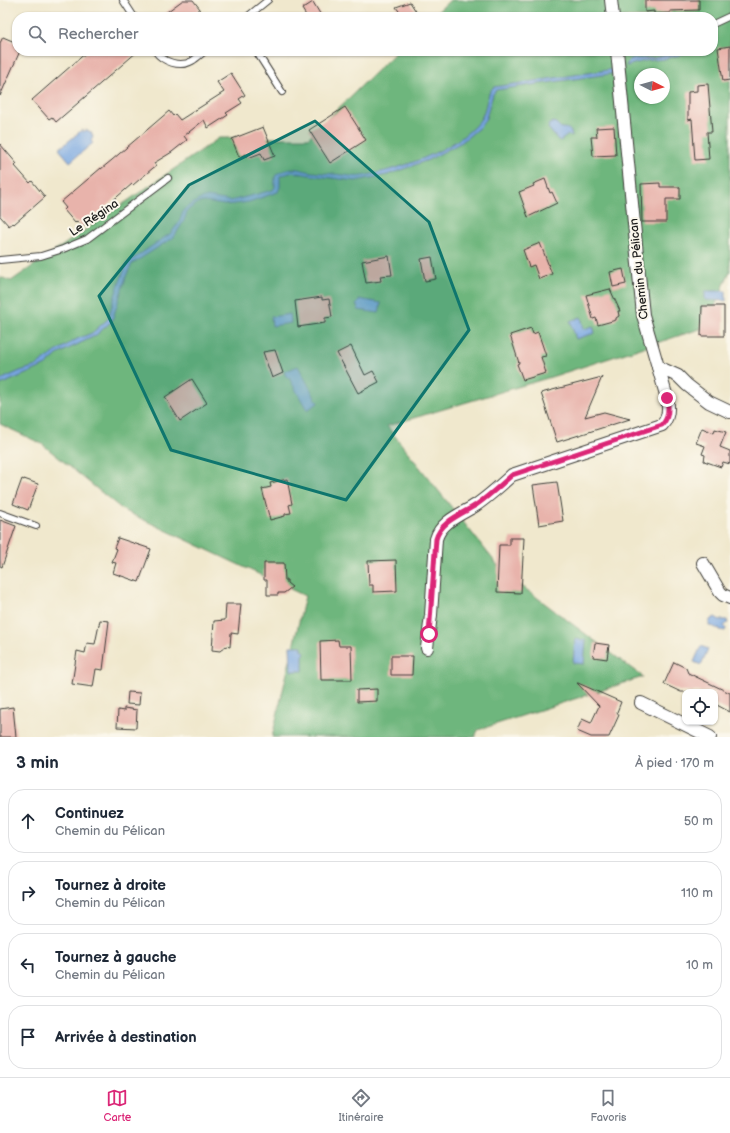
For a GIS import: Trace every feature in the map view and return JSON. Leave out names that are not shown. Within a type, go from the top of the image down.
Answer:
[{"type":"street","points":[[611,0],[612,12]]},
{"type":"street","name":"Chemin du Pélican","points":[[427,648],[431,615],[436,539],[438,532],[448,522],[476,505],[512,475],[662,425],[665,422],[668,405],[643,315],[617,56]]},
{"type":"street","points":[[658,367],[678,376],[709,402],[730,412]]},
{"type":"street","points":[[703,563],[720,592],[730,598]]},
{"type":"street","points":[[641,703],[710,737]]},
{"type":"lane","points":[[123,0],[131,12]]},
{"type":"lane","points":[[254,12],[268,0]]},
{"type":"lane","points":[[718,22],[730,16]]},
{"type":"lane","points":[[161,56],[174,63],[181,64],[192,61],[198,56]]},
{"type":"lane","points":[[259,56],[282,92]]},
{"type":"lane","name":"Le Régina","points":[[0,260],[41,256],[75,245],[87,239],[168,178]]},
{"type":"lane","points":[[0,512],[36,526]]},
{"type":"highlighted area","points":[[315,121],[429,222],[469,330],[346,500],[171,450],[99,296],[189,185]]},
{"type":"green space","points":[[450,0],[730,0],[730,271],[706,327],[551,377],[387,426],[503,572],[643,677],[478,730],[475,737],[272,737],[305,596],[123,510],[42,444],[0,424],[0,277],[11,281],[219,138],[308,138],[392,56],[718,56],[718,12],[437,12]]},
{"type":"water","points":[[676,56],[644,61],[626,66],[630,59]]},
{"type":"water","points":[[615,69],[616,73],[496,90],[493,94],[486,118],[481,126],[462,142],[428,160],[387,175],[355,181],[293,172],[280,176],[280,187],[278,192],[249,202],[224,205],[204,202],[198,203],[188,210],[184,221],[174,237],[132,264],[127,274],[112,321],[95,336],[57,355],[46,365],[0,385],[0,380],[36,366],[60,349],[77,339],[92,333],[108,319],[127,263],[171,233],[179,222],[184,209],[200,199],[208,197],[230,201],[273,190],[275,187],[276,175],[291,169],[362,176],[410,164],[457,141],[470,131],[480,120],[484,112],[489,93],[494,87]]},
{"type":"water","points":[[553,122],[561,128],[569,129],[572,136],[568,135],[560,141],[558,140],[548,128]]},
{"type":"water","points":[[82,130],[83,132],[86,130],[91,132],[93,137],[91,141],[93,143],[70,162],[59,149]]},
{"type":"water","points":[[705,291],[726,291],[726,301],[705,300]]},
{"type":"water","points":[[359,299],[381,303],[379,313],[358,310],[356,305],[359,302]]},
{"type":"water","points":[[290,314],[291,323],[272,326],[271,317]]},
{"type":"water","points":[[581,317],[584,329],[593,326],[595,333],[576,339],[570,321]]},
{"type":"water","points":[[298,366],[318,403],[307,410],[284,372]]},
{"type":"water","points":[[715,617],[720,620],[727,620],[728,623],[724,626],[726,629],[725,631],[709,626],[710,620]]},
{"type":"water","points":[[575,639],[586,640],[584,664],[573,663]]},
{"type":"water","points":[[290,646],[302,646],[302,650],[305,652],[303,656],[303,671],[291,671]]},
{"type":"water","points":[[701,646],[708,649],[701,665],[694,662]]},
{"type":"building","points":[[183,0],[193,0],[200,9],[196,12],[167,12]]},
{"type":"building","points":[[645,0],[699,0],[699,10],[645,12]]},
{"type":"building","points":[[313,2],[319,12],[304,12],[302,9]]},
{"type":"building","points":[[410,2],[416,12],[400,12],[396,7]]},
{"type":"building","points":[[3,37],[12,41],[12,56],[18,56],[0,96],[0,43]]},
{"type":"building","points":[[730,46],[730,80],[723,81],[718,48]]},
{"type":"building","points":[[82,56],[132,56],[56,122],[52,117],[49,119],[32,100]]},
{"type":"building","points":[[231,73],[245,95],[239,99],[242,103],[226,113],[228,115],[208,128],[204,120],[184,136],[187,140],[172,152],[154,163],[156,166],[133,185],[132,184],[82,227],[77,221],[75,223],[64,210],[66,208],[61,202],[169,111],[173,116],[175,114],[180,120],[224,92],[217,82]]},
{"type":"building","points":[[708,84],[712,132],[707,132],[709,159],[695,160],[692,119],[688,120],[688,92],[697,91],[697,85]]},
{"type":"building","points":[[345,107],[366,140],[330,163],[309,130]]},
{"type":"building","points":[[263,127],[275,156],[264,160],[261,153],[248,158],[246,154],[239,157],[232,139]]},
{"type":"building","points":[[614,127],[616,155],[593,156],[591,137],[597,137],[596,128]]},
{"type":"building","points":[[0,144],[17,164],[15,166],[30,183],[32,181],[45,197],[14,224],[13,223],[9,226],[0,216]]},
{"type":"building","points":[[545,179],[550,193],[552,192],[557,203],[528,217],[519,192],[534,186],[533,184]]},
{"type":"building","points":[[660,183],[660,187],[680,187],[680,199],[666,199],[666,222],[642,222],[641,184]]},
{"type":"building","points":[[540,243],[552,274],[539,279],[534,265],[529,267],[523,250]]},
{"type":"building","points":[[389,256],[392,275],[380,276],[381,281],[366,283],[362,261]]},
{"type":"building","points":[[432,257],[436,279],[425,281],[421,259]]},
{"type":"building","points":[[623,269],[626,284],[613,287],[610,272]]},
{"type":"building","points":[[610,289],[620,311],[618,311],[619,316],[616,320],[598,325],[596,318],[593,319],[586,295]]},
{"type":"building","points":[[322,297],[322,300],[329,299],[332,317],[325,318],[325,323],[298,327],[295,301]]},
{"type":"building","points":[[702,306],[724,306],[724,336],[701,336]]},
{"type":"building","points":[[531,328],[533,334],[538,332],[546,356],[541,357],[546,373],[523,380],[517,364],[519,363],[510,335]]},
{"type":"building","points":[[351,346],[365,375],[373,371],[379,382],[358,393],[337,353]]},
{"type":"building","points":[[275,350],[283,373],[272,378],[263,352]]},
{"type":"building","points":[[602,377],[585,417],[604,412],[630,419],[557,442],[541,393]]},
{"type":"building","points":[[192,379],[207,403],[180,421],[165,397]]},
{"type":"building","points":[[702,428],[714,433],[715,429],[726,432],[720,447],[730,451],[730,464],[723,462],[721,467],[704,461],[705,455],[702,454],[705,446],[696,443]]},
{"type":"building","points":[[22,479],[38,484],[28,510],[13,504]]},
{"type":"building","points":[[287,479],[292,504],[289,505],[291,513],[270,520],[262,489],[271,487],[270,483]]},
{"type":"building","points":[[557,482],[563,521],[539,525],[533,485]]},
{"type":"building","points":[[0,520],[16,526],[2,567],[0,566]]},
{"type":"building","points":[[118,538],[151,549],[139,582],[113,573],[116,563],[112,562],[117,549],[114,548]]},
{"type":"building","points":[[510,538],[524,538],[521,593],[497,592],[499,545],[510,545]]},
{"type":"building","points":[[396,560],[397,591],[373,592],[373,585],[369,585],[368,561]]},
{"type":"building","points":[[264,563],[284,563],[285,580],[287,580],[287,583],[292,587],[284,593],[278,593],[278,595],[267,595],[267,580],[264,580]]},
{"type":"building","points":[[226,604],[241,604],[238,634],[231,633],[230,647],[226,646],[220,651],[212,650],[214,621],[225,620]]},
{"type":"building","points":[[100,620],[109,621],[103,670],[96,669],[93,687],[72,684],[77,651],[85,653],[87,643],[95,644]]},
{"type":"building","points":[[338,640],[339,646],[351,646],[352,680],[321,680],[320,641]]},
{"type":"building","points":[[595,643],[609,645],[607,659],[593,657]]},
{"type":"building","points":[[391,656],[413,656],[412,675],[391,675]]},
{"type":"building","points":[[674,662],[686,668],[688,673],[730,693],[730,712],[718,706],[718,689],[682,689],[681,692],[664,684]]},
{"type":"building","points":[[577,683],[621,702],[617,712],[619,715],[609,737],[591,737],[577,731],[582,719],[591,723],[599,706]]},
{"type":"building","points":[[377,689],[377,701],[357,702],[357,690]]},
{"type":"building","points":[[128,692],[140,693],[139,705],[127,704]]},
{"type":"building","points":[[13,707],[16,737],[0,737],[0,709]]},
{"type":"building","points":[[124,708],[137,710],[136,728],[117,727],[118,710],[124,711]]},
{"type":"route","points":[[429,634],[436,539],[438,532],[442,527],[476,505],[512,475],[662,425],[665,422],[667,415],[667,398]]}]
